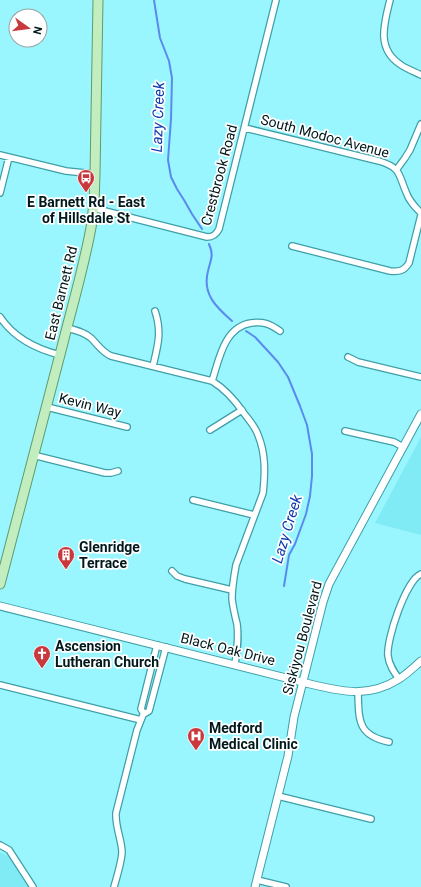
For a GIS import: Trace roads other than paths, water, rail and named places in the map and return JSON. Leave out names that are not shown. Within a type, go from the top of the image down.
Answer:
[{"type":"main road","name":"East Barnett Rd","points":[[0,584],[88,244],[93,208],[95,174],[98,0]]},
{"type":"street","name":"Crestbrook Road","points":[[93,208],[207,237],[214,236],[217,233],[245,128],[276,0]]},
{"type":"street","points":[[390,0],[384,28],[386,49],[401,65],[421,75]]},
{"type":"street","points":[[397,170],[410,150],[421,124]]},
{"type":"street","name":"South Modoc Avenue","points":[[245,128],[379,161],[392,166],[397,170],[406,193],[421,214]]},
{"type":"street","points":[[0,155],[66,171],[95,174]]},
{"type":"street","points":[[0,193],[9,157]]},
{"type":"street","points":[[292,246],[399,272],[407,267],[409,263],[421,214]]},
{"type":"street","points":[[153,366],[159,336],[159,327],[155,311]]},
{"type":"street","points":[[0,317],[17,336],[42,350],[60,355]]},
{"type":"street","points":[[212,381],[222,349],[227,339],[235,329],[242,325],[264,322],[280,331]]},
{"type":"street","points":[[67,328],[84,333],[91,338],[105,353],[111,356],[212,381],[226,391],[237,402],[258,434],[264,456],[265,474],[259,504],[236,565],[232,590],[232,601],[238,638],[235,664]]},
{"type":"street","points":[[348,357],[358,362],[421,377]]},
{"type":"street","name":"Kevin Way","points":[[47,406],[127,427]]},
{"type":"street","points":[[210,430],[242,410]]},
{"type":"street","name":"Siskiyou Boulevard","points":[[256,883],[288,756],[294,717],[323,602],[329,584],[421,414]]},
{"type":"street","points":[[345,431],[394,442],[403,447]]},
{"type":"street","points":[[33,455],[105,473],[118,471]]},
{"type":"street","points":[[193,500],[254,515]]},
{"type":"street","points":[[172,571],[177,576],[185,579],[232,590]]},
{"type":"street","points":[[399,679],[388,658],[389,644],[394,624],[404,597],[415,577],[421,574]]},
{"type":"street","name":"Black Oak Drive","points":[[0,606],[337,690],[358,692],[376,689],[399,679],[421,661]]},
{"type":"street","points":[[144,714],[141,709],[157,645]]},
{"type":"street","points":[[114,887],[122,852],[116,813],[137,730],[144,714],[149,711],[166,647]]},
{"type":"street","points":[[0,684],[141,720]]},
{"type":"street","points":[[358,692],[359,715],[365,730],[370,736],[389,742]]},
{"type":"street","points":[[278,796],[371,819]]},
{"type":"street","points":[[0,845],[9,850],[33,887]]},
{"type":"street","points":[[256,883],[286,887]]},
{"type":"waterway","name":"Lazy Creek","points":[[154,0],[160,38],[169,61],[172,78],[168,160],[171,177],[202,229]]},
{"type":"waterway","name":"Lazy Creek","points":[[209,244],[212,254],[208,271],[207,287],[216,305],[232,321]]},
{"type":"waterway","name":"Lazy Creek","points":[[246,331],[255,337],[278,362],[288,377],[307,425],[312,454],[310,496],[306,514],[295,544],[289,555],[284,586]]},
{"type":"place","name":"E Barnett Rd - East of Hillsdale St","points":[[86,193]]},
{"type":"place","name":"Glenridge Terrace","points":[[66,570]]},
{"type":"place","name":"Ascension Lutheran Church","points":[[42,669]]},
{"type":"place","name":"Medford Medical Clinic","points":[[196,751]]}]
